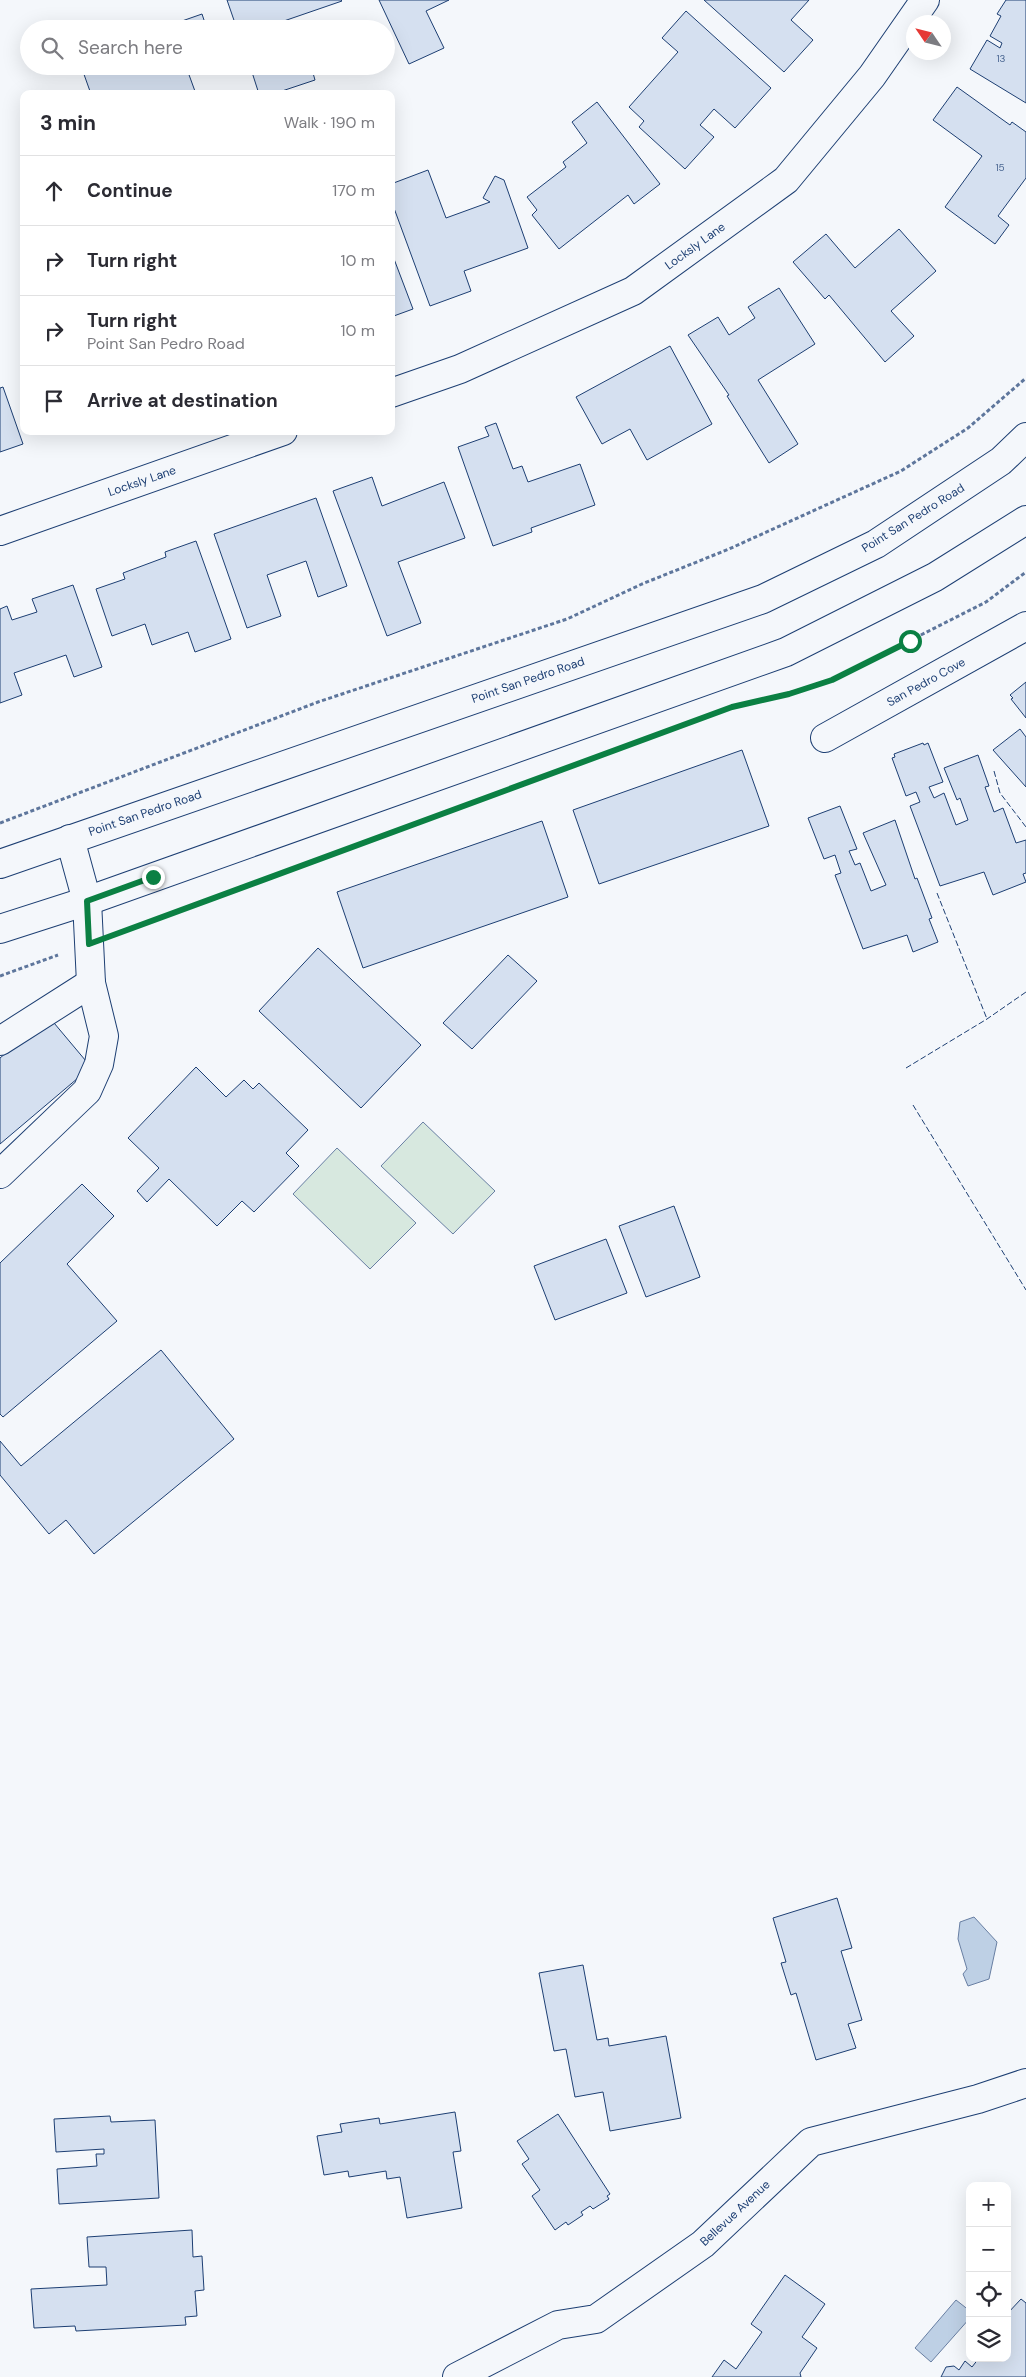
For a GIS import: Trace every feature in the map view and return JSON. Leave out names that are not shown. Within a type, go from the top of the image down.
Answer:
[{"type":"main road","name":"Locksly Lane","points":[[395,392],[460,369],[633,291],[786,180],[872,76],[925,0]]},
{"type":"main road","name":"Locksly Lane","points":[[0,531],[272,435]]},
{"type":"main road","name":"Point San Pedro Road","points":[[0,864],[763,599],[876,544],[1001,462],[1026,438]]},
{"type":"main road","points":[[0,929],[87,901],[786,652],[935,577],[1026,520]]},
{"type":"main road","name":"San Pedro Cove","points":[[825,738],[1026,626]]},
{"type":"main road","points":[[0,1174],[87,1091],[99,1064],[104,1036],[91,983],[87,901],[70,839]]},
{"type":"main road","points":[[0,1041],[91,983]]},
{"type":"main road","name":"Bellevue Avenue","points":[[457,2377],[558,2325],[596,2319],[703,2244],[811,2142],[978,2098],[1026,2083]]},
{"type":"path","points":[[0,823],[318,702],[566,619],[642,584],[729,549],[902,471],[968,428],[1026,378]]},
{"type":"path","points":[[732,707],[789,694],[832,680],[986,602],[1026,572]]},
{"type":"path","points":[[0,976],[676,728]]},
{"type":"shaded area","points":[[423,1122],[495,1191],[453,1234],[381,1166]]},
{"type":"shaded area","points":[[337,1148],[416,1223],[370,1269],[293,1194]]},
{"type":"water","points":[[974,1917],[997,1942],[989,1979],[968,1986],[963,1974],[967,1969],[958,1939],[960,1922]]},
{"type":"water","points":[[956,2300],[966,2308],[966,2323],[931,2362],[915,2348]]},
{"type":"building","points":[[227,0],[342,1],[287,20],[234,20]]},
{"type":"building","points":[[379,0],[449,0],[426,11],[444,48],[409,64],[395,34],[395,20],[388,20]]},
{"type":"building","points":[[704,0],[809,0],[791,20],[813,40],[784,72]]},
{"type":"building","points":[[1006,0],[1026,0],[1026,103],[970,69],[987,40],[1000,48],[1002,43],[990,36],[1001,16],[997,14]]},
{"type":"building","points":[[686,11],[771,88],[735,128],[714,109],[700,125],[714,137],[685,169],[639,127],[644,121],[629,107],[678,52],[662,38]]},
{"type":"building","points":[[202,14],[204,20],[185,20]]},
{"type":"building","points":[[84,75],[189,75],[195,90],[90,90]]},
{"type":"building","points":[[253,75],[314,75],[315,80],[285,90],[258,90]]},
{"type":"building","points":[[957,87],[1010,125],[1012,122],[1026,132],[1026,178],[998,216],[1009,225],[995,244],[945,207],[982,156],[933,120]]},
{"type":"building","points":[[597,102],[660,184],[634,204],[628,195],[559,249],[532,215],[537,210],[527,197],[566,167],[563,162],[587,143],[572,122]]},
{"type":"building","points":[[428,170],[446,218],[490,202],[483,198],[495,176],[504,180],[528,248],[464,271],[471,291],[430,306],[395,211],[395,182]]},
{"type":"building","points":[[899,229],[936,271],[891,311],[914,336],[885,362],[829,295],[825,299],[793,262],[826,234],[855,268]]},
{"type":"building","points":[[395,262],[413,309],[395,316]]},
{"type":"building","points":[[779,288],[815,344],[758,380],[798,444],[769,463],[727,396],[729,395],[688,335],[718,317],[729,335],[755,318],[748,307]]},
{"type":"building","points":[[670,346],[712,424],[647,460],[630,429],[602,444],[576,397]]},
{"type":"building","points":[[3,387],[23,444],[0,452],[0,388]]},
{"type":"building","points":[[496,423],[513,469],[522,466],[528,482],[580,464],[595,505],[531,528],[532,532],[493,546],[458,447],[489,436],[485,427]]},
{"type":"building","points":[[372,477],[382,506],[444,482],[465,538],[398,562],[421,623],[387,636],[333,491]]},
{"type":"building","points":[[316,498],[347,586],[318,597],[306,561],[267,575],[281,616],[247,628],[214,534]]},
{"type":"building","points":[[196,541],[231,639],[195,652],[188,632],[152,645],[145,624],[112,636],[96,589],[125,579],[123,573],[166,557],[165,552]]},
{"type":"building","points":[[73,585],[102,667],[74,677],[66,655],[14,673],[22,695],[0,703],[0,609],[7,606],[12,620],[37,612],[32,599]]},
{"type":"building","points":[[1026,682],[1026,718],[1010,695]]},
{"type":"building","points":[[1020,729],[1026,737],[1026,787],[993,750]]},
{"type":"building","points":[[923,743],[924,745],[928,743],[943,782],[929,787],[934,798],[944,793],[956,825],[968,820],[960,798],[957,800],[944,768],[978,755],[989,786],[985,787],[994,812],[1003,808],[1016,843],[1026,840],[1026,873],[1023,874],[1026,882],[993,895],[984,872],[940,886],[910,806],[920,802],[916,792],[906,796],[892,758],[895,757],[894,754]]},
{"type":"building","points":[[742,750],[769,826],[599,884],[573,810]]},
{"type":"building","points":[[840,806],[857,849],[849,851],[855,865],[860,863],[871,891],[886,885],[863,833],[895,820],[915,879],[917,878],[932,918],[929,919],[938,942],[913,952],[907,935],[863,949],[835,875],[841,873],[835,855],[824,859],[808,818]]},
{"type":"building","points":[[542,821],[568,897],[363,968],[337,892]]},
{"type":"building","points":[[318,948],[421,1045],[361,1108],[259,1011]]},
{"type":"building","points":[[508,955],[537,981],[472,1049],[443,1023]]},
{"type":"building","points":[[49,1017],[91,1067],[0,1144],[0,1058]]},
{"type":"building","points":[[196,1067],[226,1097],[244,1080],[253,1089],[259,1083],[308,1130],[286,1153],[299,1166],[254,1212],[242,1201],[217,1226],[169,1179],[147,1202],[137,1191],[159,1168],[128,1138]]},
{"type":"building","points":[[82,1184],[114,1216],[67,1264],[117,1321],[3,1417],[0,1414],[0,1263]]},
{"type":"building","points":[[674,1206],[700,1277],[646,1297],[619,1226]]},
{"type":"building","points":[[606,1239],[627,1293],[555,1320],[534,1266]]},
{"type":"building","points":[[161,1350],[234,1439],[94,1554],[66,1520],[49,1534],[0,1475],[0,1441],[21,1466]]},
{"type":"building","points":[[837,1898],[852,1948],[841,1951],[862,2020],[848,2024],[856,2048],[816,2060],[796,1993],[791,1995],[781,1963],[786,1962],[773,1918]]},
{"type":"building","points":[[583,1965],[597,2040],[608,2038],[609,2046],[666,2036],[681,2118],[610,2131],[603,2092],[575,2097],[566,2049],[554,2051],[539,1973]]},
{"type":"building","points":[[455,2112],[461,2151],[453,2152],[462,2208],[407,2218],[400,2177],[387,2179],[386,2171],[349,2177],[348,2171],[324,2175],[317,2136],[342,2132],[340,2124],[379,2118],[380,2124]]},
{"type":"building","points":[[558,2114],[610,2194],[607,2196],[609,2199],[593,2209],[590,2206],[581,2212],[583,2215],[568,2225],[566,2222],[555,2230],[532,2196],[540,2190],[522,2164],[529,2159],[517,2141]]},
{"type":"building","points":[[110,2116],[111,2122],[155,2120],[159,2198],[59,2204],[57,2169],[97,2166],[96,2154],[104,2154],[104,2149],[56,2152],[54,2119]]},
{"type":"building","points":[[192,2230],[193,2257],[202,2256],[204,2290],[195,2291],[197,2316],[185,2317],[186,2325],[76,2331],[75,2326],[34,2328],[31,2289],[107,2285],[106,2267],[89,2267],[87,2237]]},
{"type":"building","points":[[785,2275],[825,2304],[802,2337],[817,2348],[800,2373],[801,2377],[712,2377],[724,2360],[736,2369],[762,2332],[751,2324]]},
{"type":"building","points":[[1021,2299],[1026,2303],[1026,2377],[941,2377],[946,2367],[954,2366],[959,2370],[965,2361],[972,2367],[976,2362],[1011,2362],[1011,2310]]},
{"type":"fence","points":[[994,771],[1000,793],[1026,827]]},
{"type":"fence","points":[[937,893],[987,1019]]},
{"type":"fence","points":[[906,1068],[987,1019],[1026,992]]},
{"type":"fence","points":[[913,1105],[1026,1290]]},
{"type":"route","points":[[153,877],[87,901],[89,944],[732,707],[789,694],[832,680],[910,641]]}]
